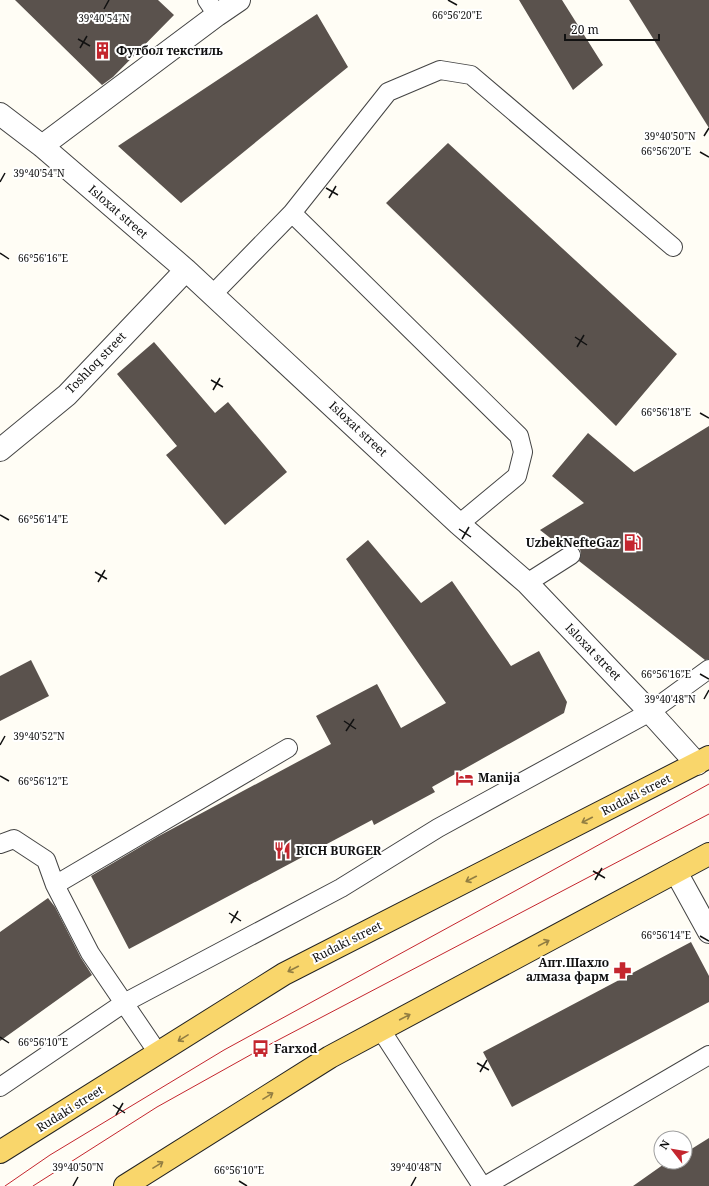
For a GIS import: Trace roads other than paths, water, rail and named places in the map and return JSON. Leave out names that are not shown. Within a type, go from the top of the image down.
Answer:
[{"type":"main road","name":"Rudaki street","points":[[0,1152],[284,974],[703,761]]},
{"type":"main road","points":[[125,1186],[330,1057],[709,854]]},
{"type":"street","points":[[42,146],[212,7],[239,0]]},
{"type":"street","name":"Isloxat street","points":[[0,114],[42,146],[186,270],[459,524],[527,583],[650,712],[703,761]]},
{"type":"street","name":"Toshloq street","points":[[0,450],[66,395],[186,270]]},
{"type":"street","points":[[676,872],[709,932]]},
{"type":"lane","points":[[212,295],[292,213],[388,92],[440,70],[471,75],[673,247]]},
{"type":"lane","points":[[292,213],[519,436],[524,452],[517,476],[459,524]]},
{"type":"lane","points":[[527,583],[571,555]]},
{"type":"lane","points":[[0,1086],[124,1003],[341,888],[438,828],[650,712],[709,669]]},
{"type":"lane","points":[[56,886],[288,748]]},
{"type":"lane","points":[[0,844],[14,839],[46,860],[56,886],[90,953],[158,1053]]},
{"type":"lane","points":[[381,1030],[484,1186],[709,1055]]},
{"type":"tram line","points":[[5,1186],[50,1155],[224,1050],[709,784]]},
{"type":"tram line","points":[[33,1186],[157,1107],[261,1049],[709,814]]},
{"type":"place","name":"Футбол текстиль","points":[[103,51]]},
{"type":"place","name":"UzbekNefteGaz","points":[[632,543]]},
{"type":"place","name":"Manija","points":[[465,778]]},
{"type":"place","name":"RICH BURGER","points":[[283,851]]},
{"type":"place","name":"Апт.Шахло алмаза фарм","points":[[622,970]]},
{"type":"place","name":"Farxod","points":[[261,1049]]}]
